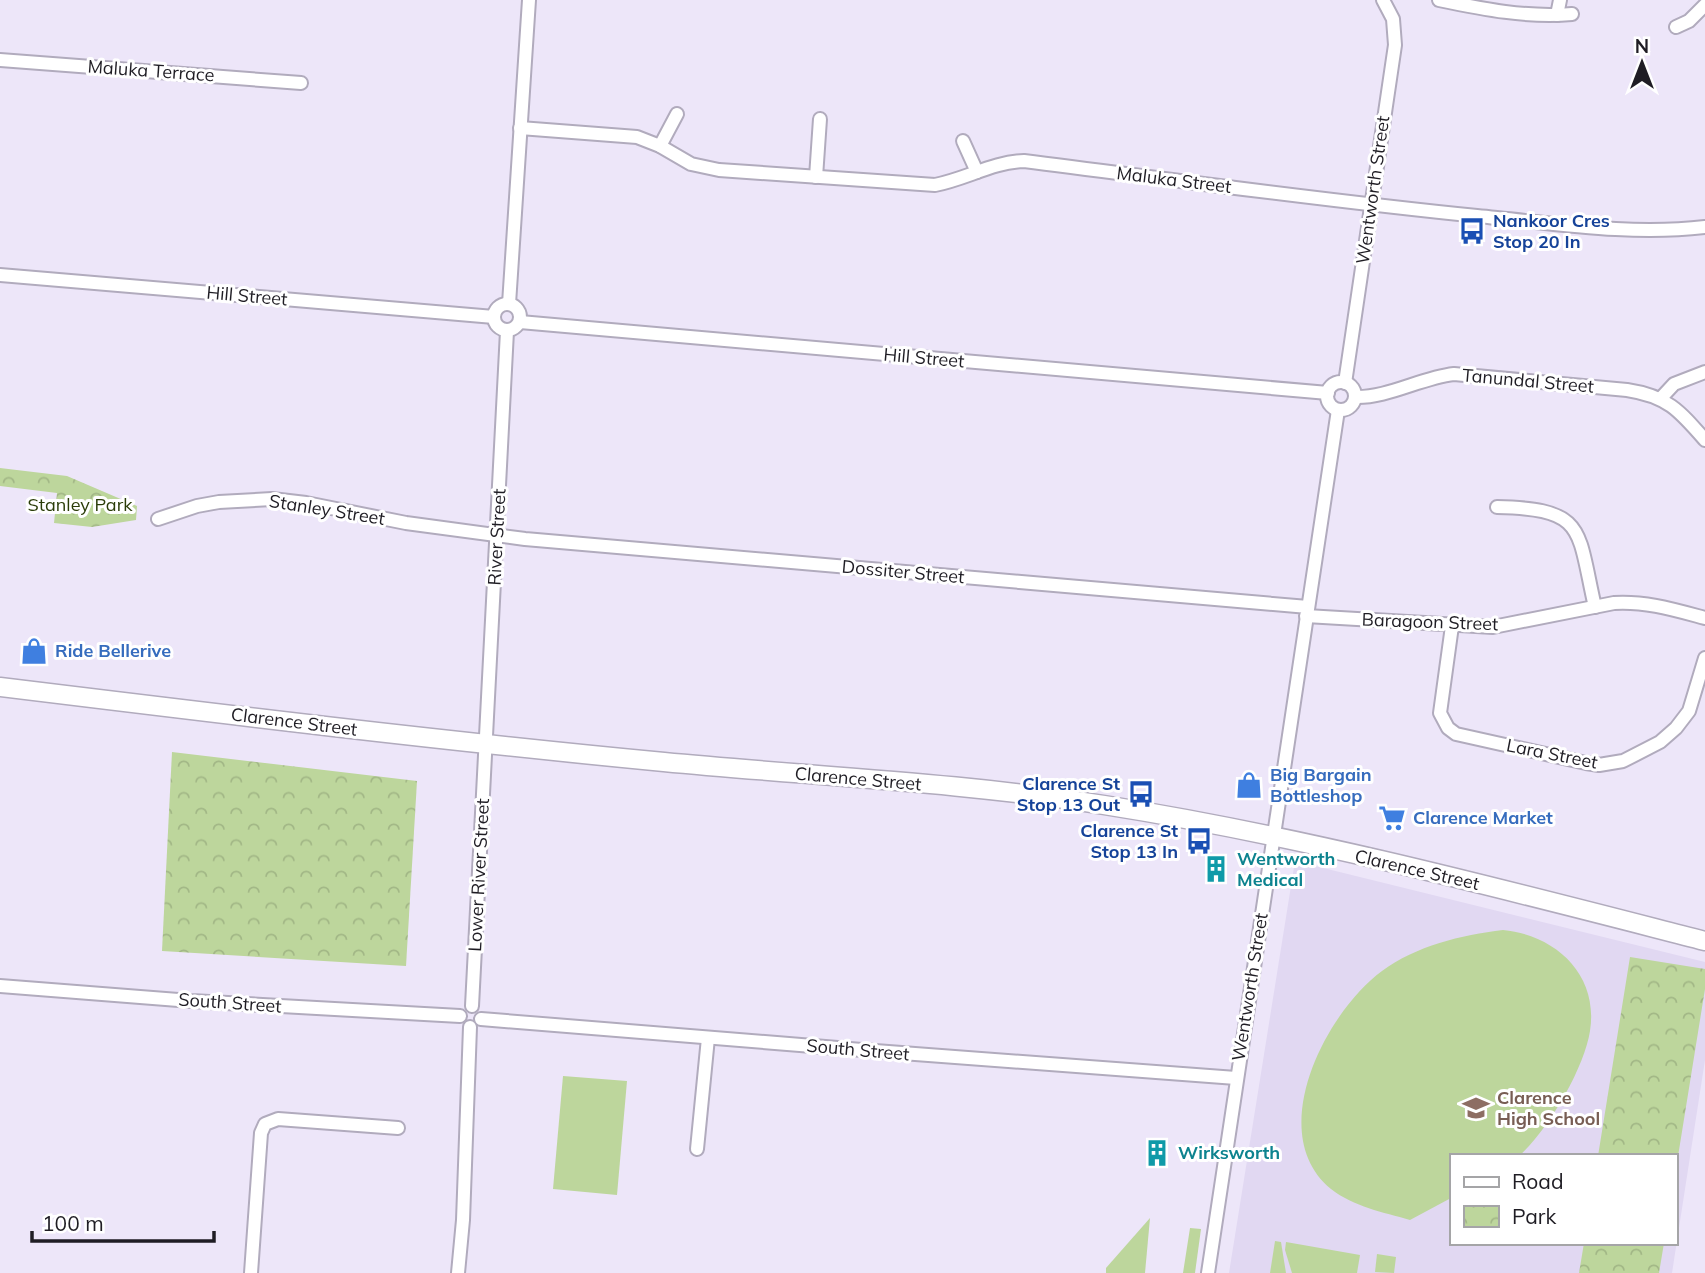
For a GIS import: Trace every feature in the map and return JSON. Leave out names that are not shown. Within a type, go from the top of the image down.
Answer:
[{"type":"main road","name":"Clarence Street","points":[[0,687],[486,744],[1048,797],[1149,812],[1275,836],[1705,941]]},
{"type":"street","points":[[509,304],[529,0]]},
{"type":"street","name":"Wentworth Street","points":[[1345,383],[1395,45],[1393,19],[1383,0]]},
{"type":"street","points":[[1439,0],[1506,12],[1572,14]]},
{"type":"street","points":[[1557,15],[1560,0]]},
{"type":"street","points":[[1676,27],[1689,21],[1705,5]]},
{"type":"street","name":"Maluka Terrace","points":[[0,60],[301,83]]},
{"type":"street","points":[[660,146],[677,114]]},
{"type":"street","points":[[816,177],[820,119]]},
{"type":"street","name":"Maluka Street","points":[[520,128],[627,135],[660,146],[691,164],[703,167],[816,177],[935,185],[1005,163],[1024,162],[1371,205],[1608,228],[1662,231],[1705,227]]},
{"type":"street","points":[[963,141],[977,172]]},
{"type":"street","name":"Hill Street","points":[[0,275],[494,317]]},
{"type":"street","points":[[509,304],[519,311],[520,322],[507,331],[499,328],[494,317],[501,306],[509,304]]},
{"type":"street","name":"Hill Street","points":[[520,322],[1328,393]]},
{"type":"street","name":"River Street","points":[[486,744],[507,331]]},
{"type":"street","points":[[1661,398],[1674,384],[1705,372]]},
{"type":"street","name":"Tanundal Street","points":[[1355,397],[1374,396],[1427,379],[1454,374],[1627,390],[1661,398],[1679,410],[1705,440]]},
{"type":"street","points":[[1345,383],[1351,387],[1355,397],[1350,407],[1338,410],[1330,404],[1328,393],[1334,384],[1345,383]]},
{"type":"street","name":"Wentworth Street","points":[[1208,1273],[1338,410]]},
{"type":"street","name":"Stanley Street","points":[[158,519],[208,504],[272,499],[498,536]]},
{"type":"street","points":[[1497,507],[1542,509],[1562,517],[1569,523],[1579,537],[1595,607]]},
{"type":"street","name":"Dossiter Street","points":[[498,536],[1307,612]]},
{"type":"street","name":"Baragoon Street","points":[[1307,612],[1452,626],[1507,625],[1623,602],[1646,603],[1705,618]]},
{"type":"street","name":"Lara Street","points":[[1452,626],[1440,703],[1442,721],[1448,729],[1456,734],[1599,765],[1623,761],[1641,754],[1676,728],[1689,711],[1705,658]]},
{"type":"street","name":"Lower River Street","points":[[472,1006],[486,744]]},
{"type":"street","name":"South Street","points":[[0,986],[460,1016]]},
{"type":"street","points":[[472,1006],[480,1011],[481,1019],[476,1026],[470,1027],[464,1025],[460,1016],[464,1009],[472,1006]]},
{"type":"street","name":"South Street","points":[[481,1019],[1236,1078]]},
{"type":"street","points":[[458,1273],[463,1220],[470,1027]]},
{"type":"street","points":[[697,1149],[708,1038]]},
{"type":"street","points":[[251,1273],[260,1140],[265,1124],[278,1119],[398,1128]]},
{"type":"shaded area","name":"Clarence High School","points":[[1295,861],[1705,962],[1705,1060],[1677,1241],[1677,1154],[1450,1154],[1450,1245],[1676,1245],[1672,1273],[1229,1273]]},
{"type":"green space","name":"Stanley Park","points":[[0,468],[67,476],[137,506],[136,520],[92,527],[54,523],[57,493],[0,486]]},
{"type":"green space","points":[[172,752],[417,781],[406,966],[162,951]]},
{"type":"green space","points":[[1503,930],[1522,933],[1556,949],[1580,975],[1588,992],[1590,1031],[1573,1080],[1553,1115],[1521,1154],[1450,1154],[1450,1199],[1410,1220],[1349,1200],[1331,1189],[1311,1165],[1302,1137],[1302,1106],[1310,1074],[1323,1043],[1341,1014],[1382,971],[1424,948],[1471,935]]},
{"type":"green space","points":[[1630,957],[1705,969],[1705,989],[1677,1163],[1677,1154],[1598,1154]]},
{"type":"green space","points":[[563,1076],[627,1081],[617,1195],[553,1189]]},
{"type":"green space","points":[[1150,1218],[1145,1273],[1106,1273],[1106,1268]]},
{"type":"green space","points":[[1190,1228],[1201,1229],[1195,1273],[1183,1273]]},
{"type":"green space","points":[[1275,1241],[1281,1242],[1286,1273],[1270,1273]]},
{"type":"green space","points":[[1286,1242],[1360,1255],[1357,1273],[1292,1273],[1285,1250]]},
{"type":"green space","points":[[1584,1245],[1664,1245],[1659,1273],[1579,1273]]},
{"type":"green space","points":[[1377,1254],[1396,1257],[1394,1273],[1375,1272]]},
{"type":"place","name":"Nankoor Cres Stop 20 In","points":[[1472,231]]},
{"type":"place","name":"Ride Bellerive","points":[[34,651]]},
{"type":"place","name":"Big Bargain Bottleshop","points":[[1249,785]]},
{"type":"place","name":"Clarence St Stop 13 Out","points":[[1141,794]]},
{"type":"place","name":"Clarence Market","points":[[1392,818]]},
{"type":"place","name":"Clarence St Stop 13 In","points":[[1199,841]]},
{"type":"place","name":"Wentworth Medical","points":[[1216,869]]},
{"type":"place","name":"Clarence High School","points":[[1476,1108]]},
{"type":"place","name":"Wirksworth","points":[[1157,1153]]}]
